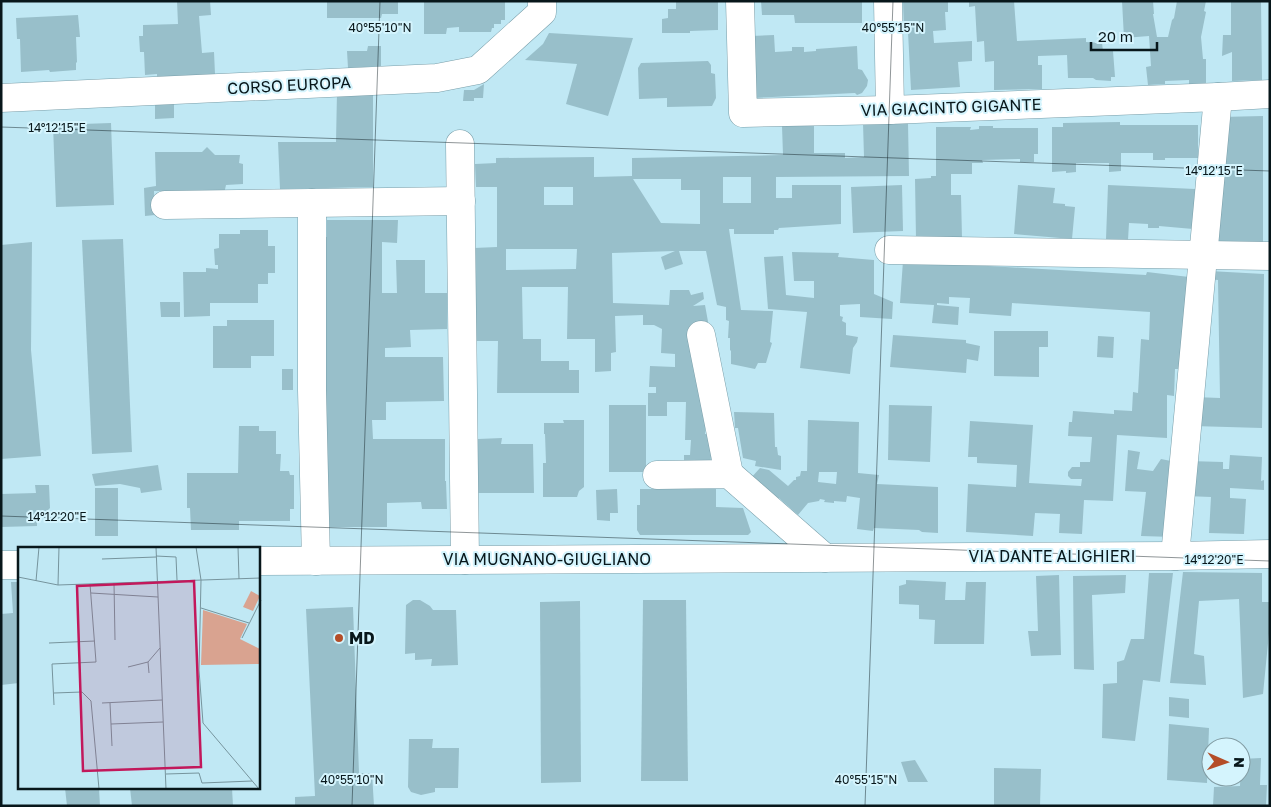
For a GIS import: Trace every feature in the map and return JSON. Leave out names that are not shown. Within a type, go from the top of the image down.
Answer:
[{"type":"street","name":"CORSO EUROPA","points":[[1,98],[437,78],[478,70],[542,12],[542,1]]},
{"type":"street","name":"VIA GIACINTO GIGANTE","points":[[740,1],[743,113],[890,110],[1270,94]]},
{"type":"street","points":[[888,1],[890,110]]},
{"type":"street","points":[[1175,556],[1218,97]]},
{"type":"street","points":[[460,144],[465,560]]},
{"type":"street","points":[[165,205],[461,201]]},
{"type":"street","points":[[312,203],[312,390],[316,561]]},
{"type":"street","points":[[889,250],[1270,256]]},
{"type":"street","points":[[701,335],[728,474],[830,558]]},
{"type":"street","points":[[657,475],[728,474]]},
{"type":"street","name":"VIA DANTE ALIGHIERI","points":[[830,558],[1270,554]]},
{"type":"street","name":"VIA MUGNANO-GIUGLIANO","points":[[260,561],[830,558]]},
{"type":"street","points":[[1,565],[18,564]]},
{"type":"building","points":[[177,1],[210,1],[211,15],[199,16],[202,53],[214,52],[215,74],[157,78],[157,74],[145,75],[144,52],[140,52],[139,36],[143,36],[143,25],[178,24]]},
{"type":"building","points":[[327,1],[398,1],[398,14],[382,14],[381,18],[327,18]]},
{"type":"building","points":[[424,1],[505,1],[505,20],[501,20],[501,24],[494,24],[491,32],[459,32],[459,27],[447,28],[446,34],[424,34]]},
{"type":"building","points":[[676,1],[718,1],[718,30],[662,33],[662,19],[668,18],[668,9],[676,9]]},
{"type":"building","points":[[761,1],[862,1],[862,23],[795,23],[794,15],[762,15]]},
{"type":"building","points":[[903,1],[948,1],[948,12],[945,12],[946,30],[933,31],[934,43],[972,41],[972,61],[958,62],[960,87],[911,90],[908,32],[904,32]]},
{"type":"building","points":[[969,1],[1014,1],[1017,41],[1086,38],[1086,42],[1102,43],[1103,51],[1113,51],[1115,77],[1111,77],[1111,81],[1093,78],[1068,78],[1067,55],[1038,56],[1038,65],[1042,65],[1042,89],[994,90],[994,61],[985,62],[984,41],[977,42],[975,6],[969,7]]},
{"type":"building","points":[[1122,1],[1153,1],[1157,37],[1168,37],[1177,1],[1206,1],[1204,11],[1206,12],[1201,37],[1203,59],[1206,59],[1206,83],[1189,84],[1189,80],[1165,81],[1165,84],[1148,85],[1146,67],[1151,66],[1149,36],[1124,38]]},
{"type":"building","points":[[1231,1],[1261,1],[1262,80],[1232,81],[1232,52],[1222,56],[1223,35],[1231,35]]},
{"type":"building","points":[[78,15],[80,37],[76,37],[76,70],[21,72],[20,39],[17,39],[16,18]]},
{"type":"building","points":[[549,33],[633,38],[608,116],[566,104],[577,64],[525,60],[543,44]]},
{"type":"building","points":[[774,35],[775,52],[792,51],[792,47],[804,47],[804,52],[816,51],[816,49],[857,46],[858,69],[862,70],[868,80],[867,86],[862,93],[857,95],[855,93],[754,98],[750,36]]},
{"type":"building","points":[[368,46],[381,46],[381,66],[348,68],[347,51],[367,51]]},
{"type":"building","points":[[708,61],[711,65],[711,73],[715,74],[716,98],[712,106],[667,107],[667,98],[639,99],[638,68],[641,63]]},
{"type":"building","points":[[484,84],[483,98],[474,98],[474,101],[463,101],[464,90],[474,90]]},
{"type":"building","points":[[373,91],[373,187],[280,189],[278,142],[336,142],[337,92]]},
{"type":"building","points":[[174,101],[174,118],[155,119],[155,102]]},
{"type":"building","points":[[1263,116],[1263,248],[1214,249],[1221,117]]},
{"type":"building","points":[[1120,122],[1120,125],[1198,125],[1198,158],[1153,160],[1153,153],[1121,153],[1121,171],[1109,172],[1109,163],[1076,163],[1076,172],[1052,172],[1052,127],[1063,127],[1063,123]]},
{"type":"building","points":[[111,123],[114,205],[56,207],[53,125]]},
{"type":"building","points":[[863,123],[908,123],[909,176],[776,177],[776,198],[792,198],[792,185],[841,185],[841,224],[779,228],[774,230],[774,234],[734,234],[734,229],[729,229],[741,310],[773,311],[770,342],[772,343],[766,363],[758,363],[755,369],[731,364],[730,338],[728,338],[729,321],[726,320],[726,307],[717,305],[706,251],[679,251],[683,264],[665,270],[661,257],[675,251],[612,253],[613,303],[669,305],[670,290],[689,290],[691,295],[703,292],[704,299],[693,306],[705,305],[709,327],[705,434],[712,434],[710,477],[684,476],[684,455],[690,455],[691,440],[685,440],[686,402],[667,402],[667,416],[648,416],[648,393],[656,393],[656,387],[649,387],[650,366],[675,367],[675,354],[661,353],[662,329],[654,325],[643,325],[643,315],[615,316],[616,352],[611,353],[611,371],[595,372],[595,339],[567,339],[568,287],[522,287],[523,339],[541,339],[541,361],[569,361],[569,370],[579,370],[579,393],[497,393],[498,341],[474,341],[474,248],[497,247],[497,187],[476,187],[475,164],[496,163],[496,158],[594,157],[594,177],[632,176],[632,158],[783,155],[782,126],[814,125],[814,153],[845,153],[845,158],[864,157]],"holes":[[[723,177],[751,177],[751,203],[723,203]],[[633,179],[681,179],[681,190],[700,190],[700,224],[661,223]],[[544,187],[573,187],[573,205],[544,205]],[[506,249],[577,249],[576,269],[506,270]]]},
{"type":"building","points":[[979,126],[993,126],[993,128],[1038,128],[1038,154],[1034,154],[1034,162],[1020,162],[1020,159],[982,160],[983,163],[972,163],[972,174],[951,174],[951,195],[961,195],[962,238],[916,239],[915,179],[936,176],[936,127],[971,127],[970,130],[979,129]]},
{"type":"building","points":[[207,147],[215,155],[240,155],[239,163],[243,164],[243,184],[226,185],[224,194],[154,191],[155,215],[145,216],[144,188],[156,186],[155,152],[202,152]]},
{"type":"building","points":[[902,185],[903,231],[853,233],[851,187]]},
{"type":"building","points":[[1018,185],[1055,188],[1053,203],[1075,207],[1072,239],[1014,234]]},
{"type":"building","points":[[1108,185],[1195,189],[1193,229],[1159,226],[1159,228],[1148,228],[1148,224],[1129,223],[1128,240],[1106,239]]},
{"type":"building","points":[[327,220],[398,220],[397,243],[382,242],[382,293],[397,293],[396,260],[425,260],[425,293],[447,293],[447,329],[410,330],[411,347],[385,348],[385,357],[443,357],[444,401],[386,402],[386,420],[372,420],[373,439],[445,439],[447,509],[422,509],[421,502],[387,503],[387,527],[325,527],[322,237],[327,237]]},
{"type":"building","points":[[240,230],[268,230],[268,246],[275,246],[275,273],[268,273],[268,284],[258,284],[258,303],[210,303],[210,316],[184,317],[183,272],[206,272],[206,268],[218,269],[218,265],[215,265],[214,249],[219,248],[219,234],[240,234]]},
{"type":"building","points":[[123,239],[132,452],[92,454],[82,240]]},
{"type":"building","points":[[32,242],[31,350],[41,456],[1,459],[1,245]]},
{"type":"building","points":[[792,252],[839,253],[838,257],[874,260],[874,294],[893,302],[892,319],[860,317],[860,304],[840,305],[840,316],[843,317],[842,321],[846,323],[846,335],[858,337],[853,348],[850,374],[800,368],[807,312],[768,309],[764,257],[783,256],[786,295],[814,298],[814,281],[794,281]]},
{"type":"building","points":[[903,261],[1146,275],[1147,272],[1189,277],[1185,344],[1181,344],[1179,369],[1175,369],[1174,396],[1167,395],[1167,438],[1117,435],[1113,501],[1084,500],[1082,534],[1059,533],[1060,514],[1035,513],[1033,536],[966,532],[968,484],[1016,487],[1017,465],[977,463],[977,457],[968,457],[970,421],[1033,425],[1029,483],[1081,486],[1082,479],[1071,479],[1068,476],[1068,472],[1072,467],[1080,467],[1080,462],[1090,462],[1092,437],[1068,436],[1069,422],[1072,422],[1073,411],[1114,414],[1114,410],[1132,411],[1133,392],[1138,393],[1141,339],[1149,340],[1150,312],[1012,303],[1011,316],[969,313],[970,298],[949,297],[949,304],[937,303],[937,305],[959,307],[958,325],[932,323],[934,305],[900,303]]},
{"type":"building","points":[[1209,271],[1264,274],[1262,428],[1193,426],[1194,397],[1220,398],[1218,280],[1208,279]]},
{"type":"building","points":[[160,302],[180,302],[180,317],[161,317]]},
{"type":"building","points":[[227,320],[274,320],[274,356],[251,356],[251,368],[213,368],[213,326],[227,326]]},
{"type":"building","points":[[994,331],[1048,331],[1048,347],[1039,347],[1039,377],[994,376]]},
{"type":"building","points":[[893,335],[966,340],[966,343],[980,346],[978,361],[967,359],[966,373],[890,367]]},
{"type":"building","points":[[1098,336],[1114,337],[1113,358],[1097,357]]},
{"type":"building","points":[[282,369],[293,369],[293,390],[282,390]]},
{"type":"building","points":[[609,405],[646,405],[646,472],[609,472]]},
{"type":"building","points":[[889,405],[932,406],[930,462],[888,460]]},
{"type":"building","points":[[734,412],[774,413],[775,447],[777,447],[778,455],[781,456],[781,470],[755,466],[756,461],[743,458],[738,428],[735,428]]},
{"type":"building","points":[[563,420],[584,420],[584,487],[579,491],[577,497],[543,497],[543,463],[546,463],[544,423],[564,423]]},
{"type":"building","points":[[808,420],[859,422],[858,473],[879,475],[877,484],[938,487],[938,533],[922,532],[919,530],[874,528],[873,531],[857,529],[860,498],[847,496],[846,502],[824,502],[825,500],[820,499],[819,501],[808,503],[798,515],[779,498],[776,501],[750,479],[760,468],[769,470],[788,486],[796,480],[796,477],[800,476],[801,471],[807,471]],"holes":[[[819,472],[837,472],[836,484],[818,482]]]},
{"type":"building","points":[[239,426],[259,426],[259,431],[276,431],[276,454],[281,454],[280,471],[289,471],[290,475],[294,475],[294,509],[290,509],[290,521],[239,521],[239,530],[191,530],[190,508],[187,508],[187,473],[238,473]]},
{"type":"building","points":[[502,438],[501,444],[533,444],[534,493],[478,493],[478,439]]},
{"type":"building","points":[[1128,450],[1140,452],[1137,469],[1153,471],[1161,459],[1181,463],[1173,537],[1141,536],[1146,492],[1125,491]]},
{"type":"building","points":[[1230,455],[1262,457],[1261,481],[1264,480],[1264,490],[1230,488],[1230,498],[1246,499],[1244,534],[1209,533],[1211,497],[1186,496],[1188,461],[1223,462],[1223,469],[1229,469]]},
{"type":"building","points":[[158,465],[162,490],[141,493],[140,488],[120,484],[95,486],[92,474]]},
{"type":"building","points":[[35,485],[49,485],[50,508],[47,518],[37,517],[37,526],[1,527],[1,494],[36,493]]},
{"type":"building","points":[[95,488],[118,488],[118,536],[95,536]]},
{"type":"building","points":[[617,489],[618,513],[610,513],[610,521],[597,520],[596,490]]},
{"type":"building","points":[[640,489],[716,489],[716,507],[743,508],[751,532],[748,535],[640,535],[637,530],[637,505],[640,505]]},
{"type":"building","points":[[1183,572],[1262,573],[1262,602],[1270,602],[1270,623],[1263,694],[1243,698],[1239,599],[1199,601],[1194,654],[1204,656],[1206,685],[1170,683]]},
{"type":"building","points":[[1149,573],[1173,573],[1160,682],[1143,680],[1135,741],[1102,738],[1103,684],[1117,683],[1117,662],[1124,660],[1131,639],[1144,639]]},
{"type":"building","points":[[1059,575],[1061,655],[1031,656],[1028,631],[1038,631],[1036,576]]},
{"type":"building","points":[[1126,575],[1125,593],[1092,595],[1094,670],[1074,669],[1073,576]]},
{"type":"building","points":[[906,580],[946,582],[945,600],[965,600],[966,582],[986,582],[984,644],[934,644],[935,620],[919,619],[919,605],[899,604],[899,586],[906,584]]},
{"type":"building","points":[[11,582],[18,582],[18,683],[1,685],[1,614],[13,613]]},
{"type":"building","points":[[413,600],[420,600],[433,610],[456,610],[458,665],[431,666],[432,659],[415,660],[415,653],[405,654],[406,605]]},
{"type":"building","points":[[643,600],[686,600],[688,781],[641,781]]},
{"type":"building","points":[[580,601],[581,782],[541,783],[540,602]]},
{"type":"building","points":[[353,607],[359,773],[372,773],[374,806],[295,806],[295,797],[315,796],[306,609]]},
{"type":"building","points":[[1169,697],[1189,699],[1189,718],[1169,716]]},
{"type":"building","points":[[1169,724],[1209,728],[1209,737],[1201,737],[1201,783],[1167,780]]},
{"type":"building","points":[[409,739],[433,739],[432,748],[459,748],[458,788],[435,788],[435,792],[421,795],[411,792],[408,787]]},
{"type":"building","points":[[1251,758],[1261,758],[1260,785],[1267,785],[1266,806],[1213,806],[1214,787],[1251,787]]},
{"type":"building","points":[[915,760],[928,782],[908,782],[901,762]]},
{"type":"building","points":[[994,768],[1041,769],[1040,806],[994,806]]},
{"type":"building","points":[[65,790],[99,790],[100,806],[67,806]]},
{"type":"building","points":[[130,790],[232,790],[233,806],[132,806]]},
{"type":"place","name":"MD","points":[[339,638]]}]
